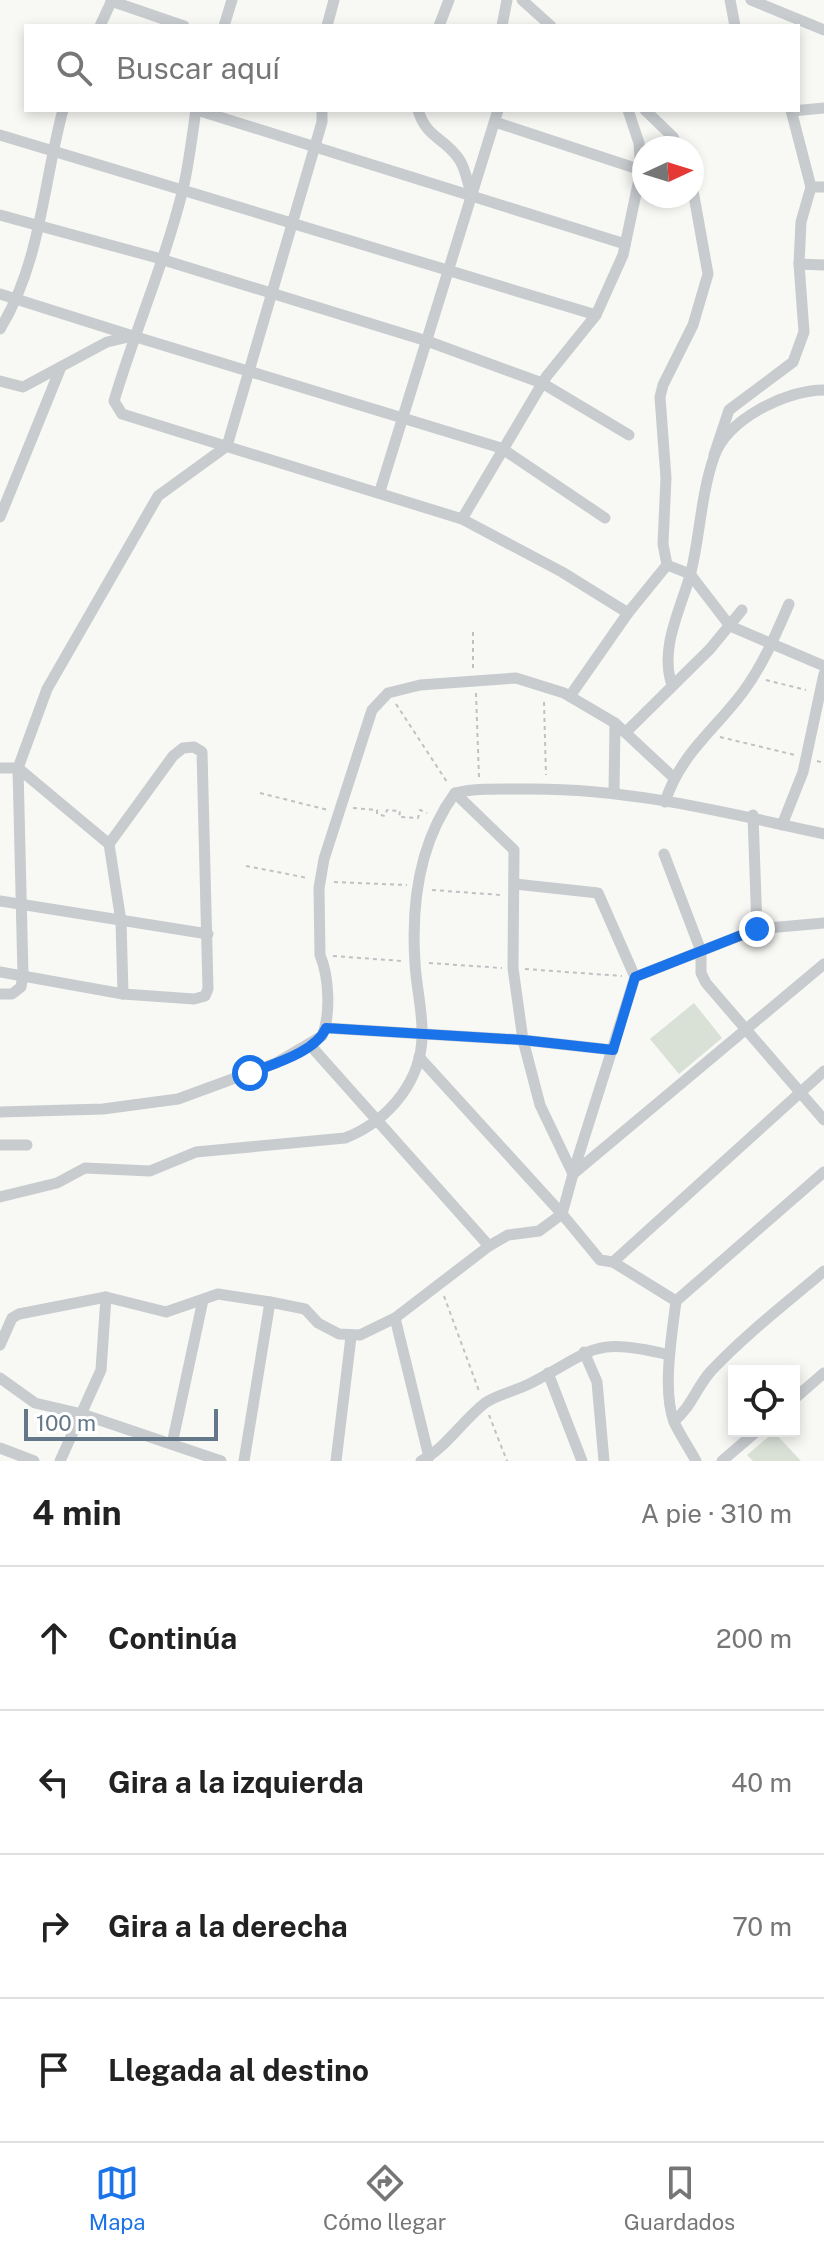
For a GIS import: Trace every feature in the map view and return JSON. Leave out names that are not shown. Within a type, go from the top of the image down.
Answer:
[{"type":"street","points":[[225,24],[232,0]]},
{"type":"street","points":[[328,24],[334,0]]},
{"type":"street","points":[[440,24],[449,0]]},
{"type":"street","points":[[502,24],[507,0]]},
{"type":"street","points":[[522,0],[549,24]]},
{"type":"street","points":[[730,0],[735,24]]},
{"type":"street","points":[[751,0],[824,30]]},
{"type":"street","points":[[101,24],[111,1],[178,24]]},
{"type":"street","points":[[800,110],[824,108]]},
{"type":"street","points":[[0,329],[18,300],[63,112]]},
{"type":"street","points":[[197,112],[184,187],[162,260],[133,336],[114,401],[116,409],[122,414],[380,491],[462,519],[562,572],[628,613]]},
{"type":"street","points":[[204,112],[625,244]]},
{"type":"street","points":[[0,994],[12,994],[21,987],[23,975],[18,768],[47,689],[158,496],[227,446],[294,221],[322,112]]},
{"type":"street","points":[[418,112],[424,129],[446,145],[461,162],[472,197]]},
{"type":"street","points":[[629,112],[637,136]]},
{"type":"street","points":[[647,112],[672,136]]},
{"type":"street","points":[[672,685],[667,655],[690,574],[714,455],[729,410],[793,362],[804,332],[799,264],[801,222],[811,187],[791,112]]},
{"type":"street","points":[[380,491],[496,116],[632,167]]},
{"type":"street","points":[[0,135],[184,187],[596,315]]},
{"type":"street","points":[[811,187],[824,187]]},
{"type":"street","points":[[462,519],[542,383],[596,315],[625,244],[633,208]]},
{"type":"street","points":[[570,696],[628,613],[667,565],[663,544],[666,478],[660,397],[703,299],[708,274],[696,208]]},
{"type":"street","points":[[0,215],[162,260],[427,341],[542,383],[629,435]]},
{"type":"street","points":[[799,264],[824,265]]},
{"type":"street","points":[[0,294],[501,448],[605,518]]},
{"type":"street","points":[[0,381],[23,387],[107,342],[133,336]]},
{"type":"street","points":[[0,517],[61,367]]},
{"type":"street","points":[[714,455],[740,424],[770,403],[810,390],[824,390]]},
{"type":"street","points":[[667,565],[690,574],[730,626],[824,666]]},
{"type":"street","points":[[665,802],[673,777],[753,677],[789,604]]},
{"type":"street","points":[[626,732],[742,610]]},
{"type":"street","points":[[782,825],[806,758],[824,674]]},
{"type":"street","points":[[0,1112],[103,1109],[178,1099],[276,1063],[322,1036],[326,1028],[319,888],[324,859],[366,727],[382,696],[406,687],[509,678],[570,696],[615,723],[673,777]]},
{"type":"street","points":[[614,792],[615,723]]},
{"type":"street","points":[[0,972],[123,994],[194,999],[205,996],[208,989],[208,934],[202,752],[194,747],[183,748],[173,756],[109,844]]},
{"type":"street","points":[[0,768],[18,768],[109,844],[121,921],[123,994]]},
{"type":"street","points":[[452,789],[614,792],[753,815],[824,834]]},
{"type":"street","points":[[452,789],[514,850],[513,968],[523,1040],[540,1105],[573,1174]]},
{"type":"street","points":[[0,1197],[57,1183],[85,1168],[150,1171],[196,1152],[345,1138],[363,1131],[379,1118],[406,1089],[419,1057],[423,1032],[415,962],[424,854],[452,789]]},
{"type":"street","points":[[753,815],[757,929]]},
{"type":"street","points":[[664,854],[701,951],[701,973],[706,983],[824,1120]]},
{"type":"street","points":[[0,1345],[12,1318],[19,1314],[106,1297],[166,1312],[218,1294],[305,1309],[318,1323],[351,1337],[371,1332],[395,1318],[489,1246],[508,1235],[539,1231],[562,1214],[635,977],[598,893],[515,884]]},
{"type":"street","points":[[0,901],[208,934]]},
{"type":"street","points":[[635,977],[757,929],[824,923]]},
{"type":"street","points":[[573,1174],[824,964]]},
{"type":"street","points":[[326,1028],[423,1032],[613,1050]]},
{"type":"street","points":[[310,1045],[379,1118],[489,1246]]},
{"type":"street","points":[[419,1057],[600,1260],[613,1262],[676,1301]]},
{"type":"street","points":[[613,1262],[824,1071]]},
{"type":"street","points":[[0,1145],[27,1145]]},
{"type":"street","points":[[696,1461],[674,1421],[669,1355],[676,1301],[824,1172]]},
{"type":"street","points":[[674,1421],[689,1408],[698,1389],[719,1363],[824,1271]]},
{"type":"street","points":[[60,1461],[101,1370],[106,1297]]},
{"type":"street","points":[[172,1444],[203,1300]]},
{"type":"street","points":[[244,1461],[270,1302]]},
{"type":"street","points":[[395,1318],[425,1459]]},
{"type":"street","points":[[336,1461],[351,1337]]},
{"type":"street","points":[[425,1459],[488,1401],[584,1352],[603,1347],[632,1346],[669,1355]]},
{"type":"street","points":[[584,1352],[597,1382],[604,1461]]},
{"type":"street","points":[[548,1373],[582,1461]]},
{"type":"street","points":[[800,1394],[824,1373]]},
{"type":"street","points":[[0,1378],[35,1403],[82,1414],[221,1461]]},
{"type":"street","points":[[722,1461],[750,1437]]},
{"type":"street","points":[[0,1448],[34,1461]]},
{"type":"path","points":[[473,632],[473,674]]},
{"type":"path","points":[[753,677],[820,693]]},
{"type":"path","points":[[476,690],[479,783]]},
{"type":"path","points":[[543,693],[546,780]]},
{"type":"path","points":[[392,698],[452,789]]},
{"type":"path","points":[[707,734],[824,763]]},
{"type":"path","points":[[260,793],[329,810],[336,806]]},
{"type":"path","points":[[345,807],[377,810],[377,814],[385,816],[387,810],[400,811],[399,817],[418,818],[420,810],[426,810],[429,817]]},
{"type":"path","points":[[246,866],[310,879],[309,882]]},
{"type":"path","points":[[327,881],[407,886],[411,882],[411,888]]},
{"type":"path","points":[[425,889],[506,895],[505,903]]},
{"type":"path","points":[[320,955],[635,977]]},
{"type":"path","points":[[439,1283],[480,1394]]},
{"type":"path","points":[[487,1410],[507,1461]]},
{"type":"shaded area","points":[[694,1003],[722,1038],[679,1074],[650,1039]]},
{"type":"shaded area","points":[[768,1437],[779,1437],[801,1461],[753,1461],[747,1455]]},
{"type":"route","points":[[250,1073],[310,1045],[322,1036],[326,1028],[423,1032],[613,1050],[635,977],[757,929]]}]
